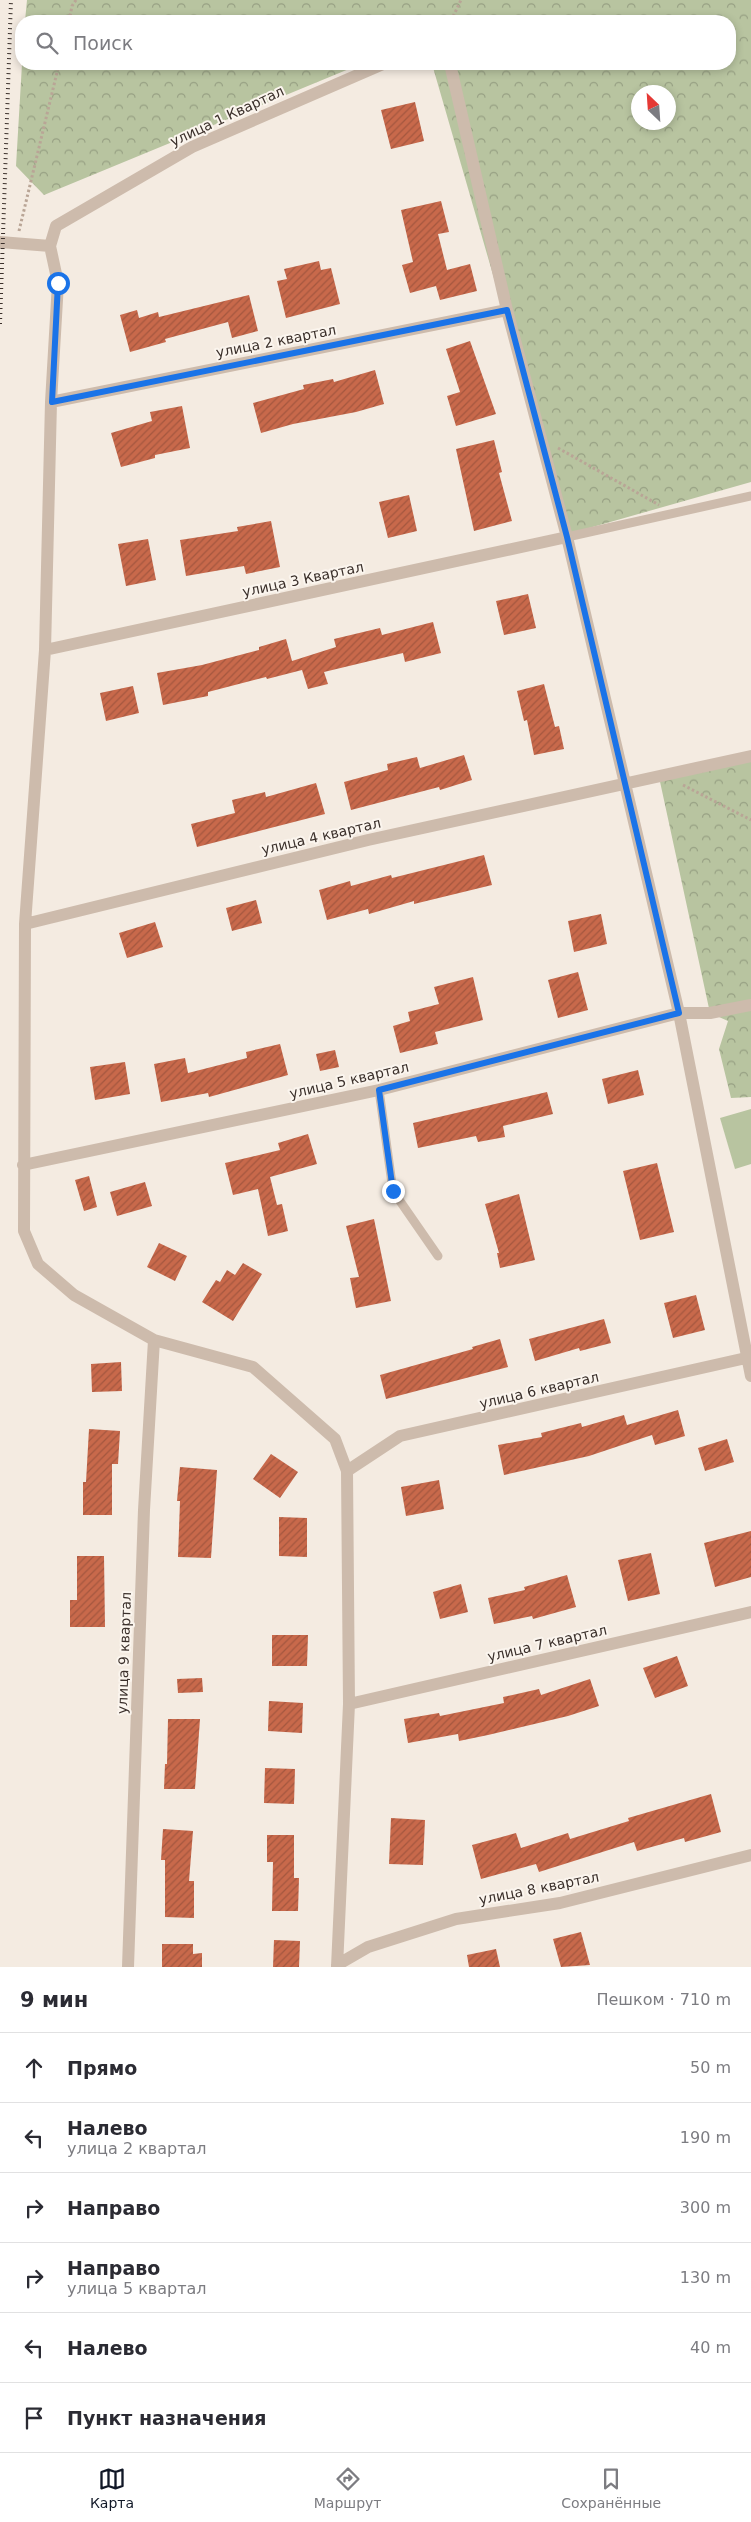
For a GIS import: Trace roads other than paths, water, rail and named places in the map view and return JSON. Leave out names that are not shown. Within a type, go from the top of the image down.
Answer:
[{"type":"street","name":"улица 1 Квартал","points":[[50,246],[56,226],[192,147],[368,70]]},
{"type":"street","points":[[451,70],[507,310],[567,537],[679,1013],[751,1376]]},
{"type":"street","points":[[0,242],[50,246],[58,283],[52,402],[45,650],[25,924],[24,1231],[38,1264],[74,1295],[154,1340],[253,1367],[335,1439],[347,1472],[349,1704],[337,1966]]},
{"type":"street","name":"улица 2 квартал","points":[[52,402],[507,310]]},
{"type":"street","name":"улица 3 Квартал","points":[[45,650],[567,537]]},
{"type":"street","name":"улица 4 квартал","points":[[25,924],[368,840],[626,785],[751,756]]},
{"type":"street","name":"улица 5 квартал","points":[[23,1164],[379,1090],[679,1013],[710,1013],[751,1005]]},
{"type":"street","name":"улица 9 квартал","points":[[128,1967],[144,1510],[154,1340]]},
{"type":"street","name":"улица 6 квартал","points":[[347,1472],[400,1436],[746,1358]]},
{"type":"street","name":"улица 7 квартал","points":[[349,1704],[751,1612]]},
{"type":"street","name":"улица 8 квартал","points":[[337,1966],[368,1947],[456,1919],[560,1903],[751,1855]]},
{"type":"lane","points":[[567,537],[751,496]]},
{"type":"lane","points":[[379,1090],[393,1191],[438,1256]]},
{"type":"railway","points":[[0,324],[11,0]]}]
